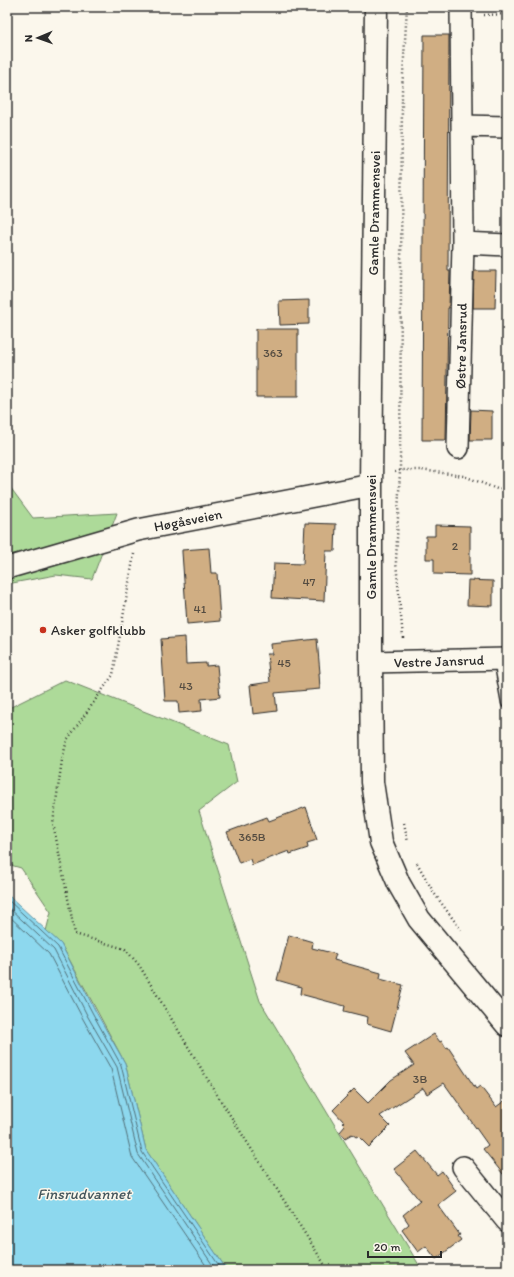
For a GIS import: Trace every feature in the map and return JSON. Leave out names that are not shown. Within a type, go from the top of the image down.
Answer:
[{"type":"main road","name":"Gamle Drammensvei","points":[[376,7],[371,485],[372,782],[381,842],[399,884],[419,919],[507,1025]]},
{"type":"street","name":"Østre Jansrud","points":[[458,448],[463,243],[461,7]]},
{"type":"street","points":[[463,126],[507,127]]},
{"type":"street","points":[[463,243],[507,245]]},
{"type":"street","name":"Høgåsveien","points":[[7,568],[138,530],[371,485]]},
{"type":"street","name":"Vestre Jansrud","points":[[371,662],[503,659]]},
{"type":"street","points":[[463,1167],[507,1222]]},
{"type":"lane","points":[[503,659],[507,703]]},
{"type":"path","points":[[399,662],[403,642],[396,562],[400,470],[402,91],[407,7]]},
{"type":"path","points":[[371,485],[400,470],[421,470],[464,476],[497,489],[507,488]]},
{"type":"path","points":[[138,530],[113,675],[67,740],[62,760],[53,823],[76,934],[125,949],[139,965],[216,1093],[328,1270]]},
{"type":"path","points":[[403,819],[410,847]]},
{"type":"path","points":[[416,860],[434,893],[464,933]]},
{"type":"green space","points":[[7,483],[33,518],[117,513],[92,579],[56,575],[7,584]]},
{"type":"green space","points":[[65,680],[229,745],[237,782],[199,811],[260,1001],[422,1270],[227,1270],[146,1150],[125,1063],[61,944],[46,931],[51,912],[21,868],[7,864],[7,709]]},
{"type":"water","name":"Finsrudvannet","points":[[7,894],[61,944],[96,1012],[125,1063],[146,1150],[227,1270],[7,1270]]},
{"type":"building","points":[[424,35],[449,35],[448,271],[450,271],[446,440],[422,440]]},
{"type":"building","points":[[474,271],[496,271],[495,308],[473,308]]},
{"type":"building","points":[[309,300],[309,324],[280,325],[279,301]]},
{"type":"building","points":[[256,329],[298,329],[298,397],[256,397]]},
{"type":"building","points":[[471,410],[492,411],[492,440],[470,440]]},
{"type":"building","points":[[305,523],[336,524],[335,551],[326,551],[324,601],[272,598],[274,563],[303,564]]},
{"type":"building","points":[[435,525],[470,526],[470,575],[434,574],[434,559],[426,559],[426,536],[435,536]]},
{"type":"building","points":[[209,548],[211,573],[217,573],[220,621],[187,624],[182,550]]},
{"type":"building","points":[[468,580],[493,581],[493,606],[467,605]]},
{"type":"building","points":[[185,637],[186,664],[206,663],[206,666],[217,665],[220,697],[201,699],[202,711],[179,713],[178,701],[165,701],[161,639]]},
{"type":"building","points":[[317,639],[320,689],[275,693],[277,711],[253,714],[250,685],[270,682],[267,654],[272,654],[271,644]]},
{"type":"building","points":[[306,807],[317,840],[307,843],[308,848],[290,854],[289,851],[252,865],[250,859],[239,863],[227,832],[267,817],[269,821]]},
{"type":"building","points":[[289,935],[313,942],[312,948],[336,954],[334,960],[381,973],[380,979],[403,985],[391,1031],[367,1024],[368,1017],[344,1011],[345,1006],[300,994],[301,987],[277,980]]},
{"type":"building","points":[[434,1034],[440,1042],[442,1041],[446,1048],[448,1047],[476,1089],[480,1086],[496,1107],[507,1099],[507,1179],[483,1149],[488,1145],[444,1083],[427,1094],[423,1088],[380,1116],[390,1126],[369,1147],[358,1136],[356,1137],[352,1134],[345,1138],[340,1132],[345,1126],[342,1123],[344,1122],[333,1110],[354,1089],[368,1103],[391,1080],[414,1065],[405,1053]]},
{"type":"building","points":[[417,1151],[437,1175],[442,1171],[456,1191],[438,1205],[460,1235],[458,1236],[461,1240],[436,1259],[426,1246],[418,1252],[402,1230],[409,1224],[403,1215],[420,1201],[394,1169]]},
{"type":"place","name":"Asker golfklubb","points":[[43,630]]}]
